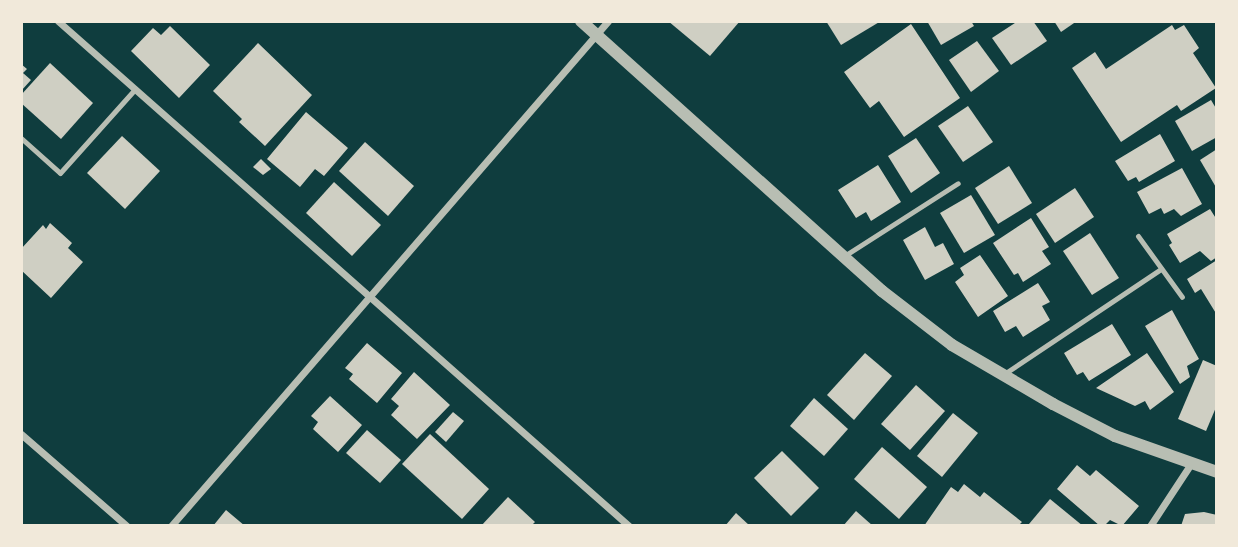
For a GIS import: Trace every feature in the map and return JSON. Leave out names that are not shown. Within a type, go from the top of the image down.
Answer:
[{"type":"street","points":[[58,21],[629,526]]},
{"type":"street","points":[[581,21],[882,291],[932,330],[1001,376],[1115,436],[1190,465],[1217,472]]},
{"type":"street","points":[[171,526],[608,21]]},
{"type":"street","points":[[21,433],[127,526]]},
{"type":"street","points":[[1150,526],[1190,465]]},
{"type":"lane","points":[[21,138],[60,173],[135,89]]},
{"type":"lane","points":[[844,256],[958,183]]},
{"type":"lane","points":[[1138,236],[1182,298]]},
{"type":"lane","points":[[1001,376],[1161,270]]},
{"type":"building","points":[[668,21],[740,21],[710,56]]},
{"type":"building","points":[[826,21],[881,21],[841,45]]},
{"type":"building","points":[[927,21],[971,21],[974,26],[941,45]]},
{"type":"building","points":[[1018,21],[1033,21],[1047,41],[1011,65],[992,38]]},
{"type":"building","points":[[1054,21],[1077,21],[1061,32]]},
{"type":"building","points":[[911,24],[960,98],[904,137],[879,101],[870,108],[844,72]]},
{"type":"building","points":[[1172,25],[1175,30],[1184,25],[1199,48],[1193,53],[1216,88],[1181,111],[1177,105],[1121,142],[1072,68],[1095,52],[1106,69]]},
{"type":"building","points":[[170,26],[210,65],[179,98],[131,51],[153,28],[161,35]]},
{"type":"building","points":[[977,41],[999,71],[971,92],[949,60]]},
{"type":"building","points":[[258,43],[312,95],[265,146],[239,122],[242,119],[213,91]]},
{"type":"building","points":[[50,63],[93,103],[61,139],[21,103],[21,95]]},
{"type":"building","points":[[21,64],[27,69],[23,73],[31,80],[21,91]]},
{"type":"building","points":[[1211,100],[1217,110],[1217,137],[1192,151],[1175,121]]},
{"type":"building","points":[[968,106],[993,142],[963,162],[938,126]]},
{"type":"building","points":[[306,112],[348,148],[324,176],[315,169],[300,187],[267,159]]},
{"type":"building","points":[[1160,134],[1175,161],[1139,182],[1136,177],[1128,181],[1115,161]]},
{"type":"building","points":[[122,136],[160,171],[125,209],[87,173]]},
{"type":"building","points":[[916,138],[940,173],[911,193],[888,156]]},
{"type":"building","points":[[365,142],[414,186],[388,216],[339,171]]},
{"type":"building","points":[[1217,149],[1217,189],[1200,160]]},
{"type":"building","points":[[261,159],[271,169],[263,175],[253,167]]},
{"type":"building","points":[[878,165],[901,202],[871,221],[866,212],[856,218],[838,190]]},
{"type":"building","points":[[1009,166],[1032,203],[998,224],[975,188]]},
{"type":"building","points":[[1182,168],[1202,204],[1181,216],[1174,209],[1164,214],[1161,208],[1149,214],[1137,192]]},
{"type":"building","points":[[334,182],[381,225],[352,256],[306,213]]},
{"type":"building","points":[[1075,188],[1094,217],[1055,243],[1036,214]]},
{"type":"building","points":[[971,195],[995,235],[964,253],[940,213]]},
{"type":"building","points":[[1210,209],[1217,220],[1217,257],[1211,261],[1200,251],[1180,263],[1169,245],[1172,243],[1167,234]]},
{"type":"building","points":[[1031,218],[1049,247],[1042,251],[1051,264],[1023,282],[1018,273],[1014,275],[993,243]]},
{"type":"building","points":[[50,223],[72,243],[68,248],[83,262],[51,298],[21,270],[21,249],[43,225],[46,229]]},
{"type":"building","points":[[925,227],[935,247],[943,243],[954,264],[925,280],[903,240]]},
{"type":"building","points":[[1090,233],[1119,278],[1092,295],[1063,251]]},
{"type":"building","points":[[980,255],[1008,296],[978,317],[955,282],[964,275],[960,268]]},
{"type":"building","points":[[1217,260],[1217,315],[1201,289],[1195,293],[1187,279]]},
{"type":"building","points":[[1038,283],[1050,302],[1042,306],[1050,320],[1023,337],[1016,326],[1005,332],[993,311]]},
{"type":"building","points":[[1172,310],[1199,359],[1187,366],[1190,377],[1180,384],[1145,326]]},
{"type":"building","points":[[1112,324],[1131,355],[1089,381],[1083,372],[1077,375],[1064,353]]},
{"type":"building","points":[[367,343],[402,373],[377,403],[349,379],[353,374],[345,368]]},
{"type":"building","points":[[865,353],[892,376],[854,420],[827,395]]},
{"type":"building","points":[[1147,353],[1174,392],[1150,410],[1145,401],[1135,406],[1096,388]]},
{"type":"building","points":[[1203,360],[1217,366],[1217,405],[1206,431],[1178,419]]},
{"type":"building","points":[[414,372],[450,405],[417,439],[391,415],[399,406],[391,399]]},
{"type":"building","points":[[916,385],[945,411],[910,450],[881,424]]},
{"type":"building","points":[[330,396],[362,425],[338,452],[313,429],[318,422],[311,416]]},
{"type":"building","points":[[814,398],[848,429],[824,456],[790,426]]},
{"type":"building","points":[[453,412],[464,421],[446,442],[435,432]]},
{"type":"building","points":[[953,413],[978,433],[942,477],[917,456]]},
{"type":"building","points":[[367,430],[401,460],[380,483],[346,453]]},
{"type":"building","points":[[430,434],[489,489],[462,519],[402,464]]},
{"type":"building","points":[[882,447],[927,487],[899,519],[854,479]]},
{"type":"building","points":[[782,451],[819,488],[791,516],[754,478]]},
{"type":"building","points":[[1077,465],[1090,476],[1096,470],[1139,506],[1122,526],[1110,520],[1100,526],[1057,489]]},
{"type":"building","points":[[964,484],[980,497],[984,492],[1022,522],[1018,526],[924,526],[951,487],[958,492]]},
{"type":"building","points":[[508,497],[535,522],[531,526],[481,526]]},
{"type":"building","points":[[1050,499],[1083,526],[1031,526],[1029,524]]},
{"type":"building","points":[[226,510],[245,526],[213,526]]},
{"type":"building","points":[[856,511],[873,526],[843,526]]},
{"type":"building","points":[[1204,512],[1217,515],[1217,526],[1181,526],[1185,514]]},
{"type":"building","points":[[736,513],[750,526],[725,526]]}]
